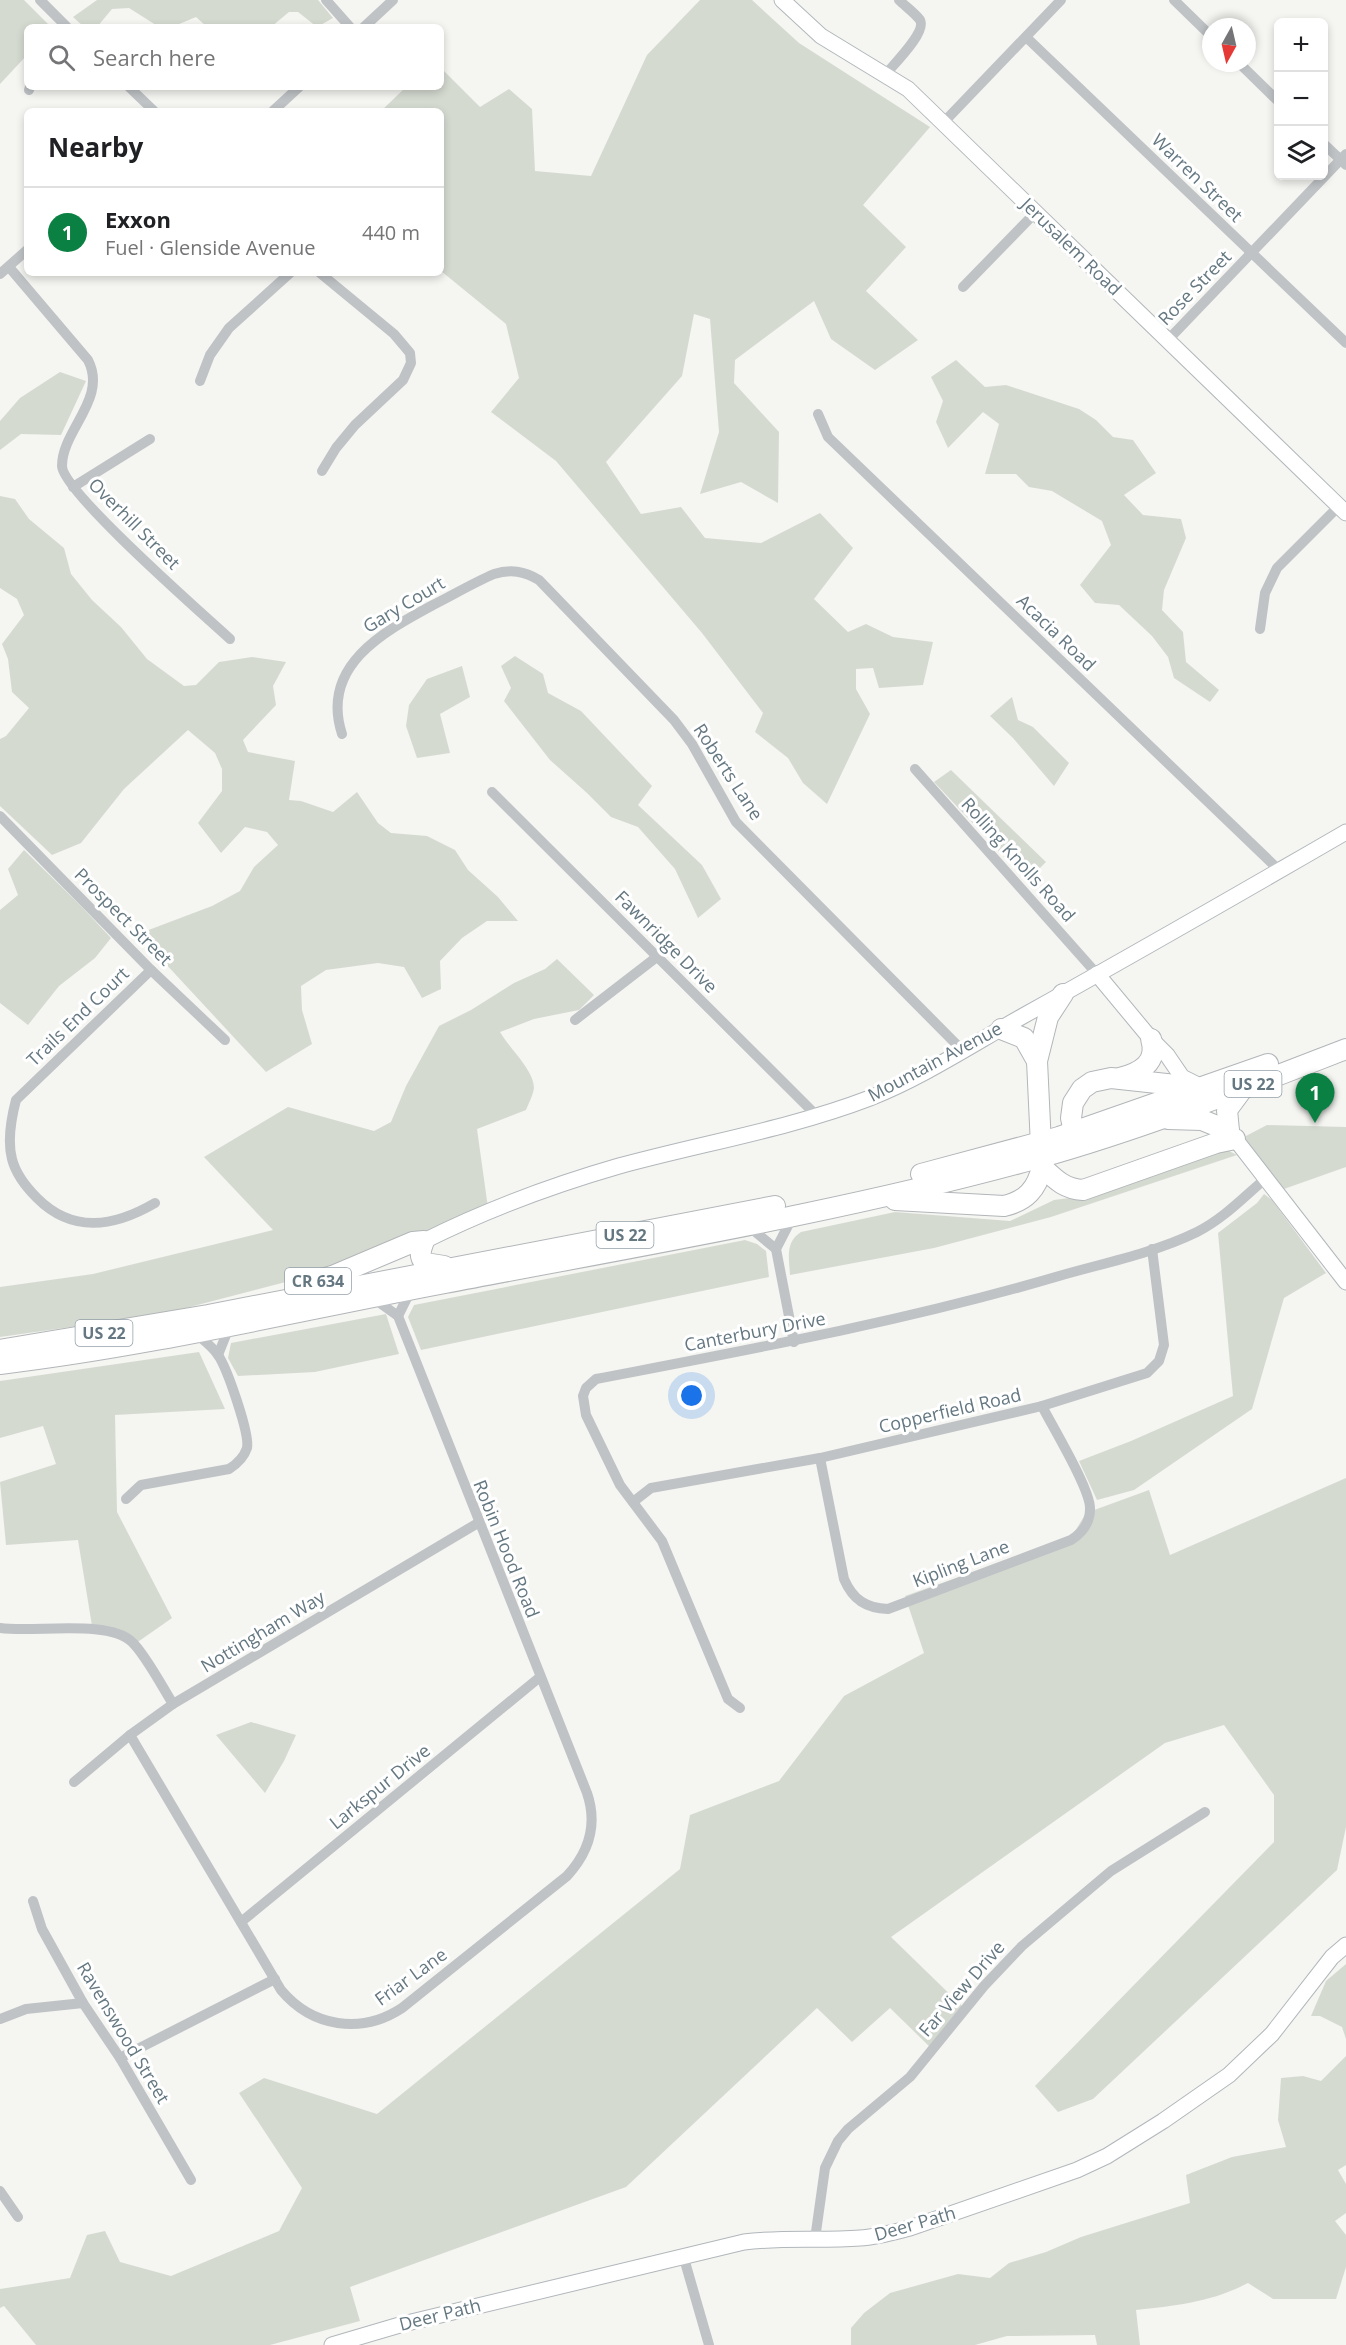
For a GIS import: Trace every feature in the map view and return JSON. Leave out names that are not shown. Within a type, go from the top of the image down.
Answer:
[{"type":"highway","points":[[877,1199],[1004,1206],[1017,1203],[1029,1194],[1039,1180],[1041,1156],[1037,1061],[1048,1017],[1063,994]]},
{"type":"highway","points":[[1001,1029],[1024,1038],[1037,1061]]},
{"type":"highway","name":"US 22","points":[[0,1364],[194,1332],[877,1199],[1041,1156],[1203,1088],[1346,1035]]},
{"type":"highway","points":[[1117,1079],[1142,1071],[1147,1066],[1153,1051],[1151,1040]]},
{"type":"highway","name":"US 22","points":[[1082,1137],[1160,1118],[1346,1049]]},
{"type":"highway","points":[[1082,1137],[1071,1111],[1082,1089],[1098,1080],[1117,1079],[1203,1088]]},
{"type":"highway","points":[[1232,1135],[1227,1110],[1244,1087]]},
{"type":"highway","points":[[1160,1118],[1202,1120],[1232,1135]]},
{"type":"highway","points":[[1041,1156],[1062,1185],[1074,1190],[1083,1190],[1216,1143],[1232,1135]]},
{"type":"highway","name":"US 22","points":[[0,1350],[208,1315],[823,1197],[908,1178],[1041,1156]]},
{"type":"highway","points":[[424,1241],[420,1253],[425,1263],[434,1266],[456,1267]]},
{"type":"highway","name":"CR 634","points":[[208,1315],[335,1275],[413,1242],[424,1241]]},
{"type":"street","points":[[40,0],[64,24]]},
{"type":"street","points":[[326,0],[347,24]]},
{"type":"street","points":[[367,24],[393,0]]},
{"type":"street","name":"Jerusalem Road","points":[[782,0],[821,36],[908,89],[1342,509]]},
{"type":"street","points":[[885,75],[917,36],[921,27],[919,19],[899,0]]},
{"type":"street","points":[[943,123],[1061,0]]},
{"type":"street","points":[[1174,0],[1202,27]]},
{"type":"street","name":"Warren Street","points":[[1026,37],[1346,343]]},
{"type":"street","points":[[1248,72],[1274,96]]},
{"type":"street","points":[[132,90],[151,108]]},
{"type":"street","points":[[276,108],[296,90]]},
{"type":"street","points":[[1328,148],[1344,159]]},
{"type":"street","name":"Rose Street","points":[[1167,341],[1251,252],[1344,159]]},
{"type":"street","points":[[963,287],[1035,213]]},
{"type":"street","points":[[0,274],[24,253]]},
{"type":"street","name":"Overhill Street","points":[[9,267],[88,360],[93,371],[93,385],[62,467],[65,476],[88,507],[230,639]]},
{"type":"street","points":[[200,381],[210,355],[230,328],[287,276]]},
{"type":"street","points":[[322,471],[336,448],[356,425],[403,380],[411,363],[410,353],[394,334],[324,276]]},
{"type":"street","name":"Acacia Road","points":[[818,414],[828,437],[1279,870]]},
{"type":"street","points":[[73,487],[150,439]]},
{"type":"street","points":[[1260,629],[1265,593],[1277,568],[1342,509]]},
{"type":"street","name":"Gary Court","points":[[342,734],[338,721],[339,696],[353,664],[367,646],[384,632],[482,579],[506,571],[515,571]]},
{"type":"street","name":"Roberts Lane","points":[[515,571],[528,573],[539,580],[674,720],[692,744],[736,822],[962,1050]]},
{"type":"street","name":"Rolling Knolls Road","points":[[915,769],[1097,974]]},
{"type":"street","name":"Fawnridge Drive","points":[[492,792],[817,1116]]},
{"type":"street","name":"Prospect Street","points":[[0,816],[151,970],[225,1040]]},
{"type":"street","name":"Mountain Avenue","points":[[424,1241],[561,1184],[817,1116],[884,1091],[1001,1029],[1346,832]]},
{"type":"street","points":[[575,1020],[658,956]]},
{"type":"street","name":"Trails End Court","points":[[151,970],[16,1100],[10,1140],[12,1160],[24,1184],[42,1203],[62,1217],[82,1224],[105,1221],[135,1215],[155,1203]]},
{"type":"street","points":[[1097,974],[1151,1040],[1167,1055],[1182,1077],[1203,1088]]},
{"type":"street","points":[[1232,1135],[1346,1282]]},
{"type":"street","name":"Canterbury Drive","points":[[740,1708],[728,1699],[662,1541],[609,1466],[586,1415],[583,1396],[592,1382],[596,1379],[794,1342],[978,1300],[1152,1249],[1182,1239],[1209,1225],[1265,1179]]},
{"type":"street","points":[[776,1249],[794,1216]]},
{"type":"street","points":[[747,1225],[776,1249],[794,1342]]},
{"type":"street","name":"Copperfield Road","points":[[633,1502],[651,1488],[820,1458],[1042,1406],[1140,1376],[1154,1368],[1159,1361],[1164,1337],[1152,1249]]},
{"type":"street","points":[[372,1298],[398,1317],[411,1290]]},
{"type":"street","name":"Robin Hood Road","points":[[398,1317],[587,1793]]},
{"type":"street","points":[[218,1355],[230,1325]]},
{"type":"street","points":[[126,1499],[141,1485],[219,1473],[229,1469],[242,1458],[246,1450],[248,1440],[246,1427],[218,1355],[194,1332]]},
{"type":"street","name":"Kipling Lane","points":[[820,1458],[844,1579],[849,1590],[868,1606],[888,1609],[1071,1540],[1083,1530],[1090,1516],[1088,1493],[1042,1406]]},
{"type":"street","name":"Nottingham Way","points":[[74,1782],[130,1735],[173,1704],[478,1523]]},
{"type":"street","points":[[0,1628],[101,1629],[120,1633],[133,1642],[173,1704]]},
{"type":"street","name":"Larkspur Drive","points":[[241,1922],[540,1677]]},
{"type":"street","name":"Friar Lane","points":[[130,1735],[275,1979],[294,2004],[325,2021],[343,2025],[361,2024],[395,2013],[567,1876],[578,1865],[588,1845],[592,1823],[587,1793]]},
{"type":"street","name":"Far View Drive","points":[[815,2239],[825,2168],[838,2141],[848,2129],[910,2077],[969,2004],[1022,1946],[1111,1870],[1205,1812]]},
{"type":"street","name":"Ravenswood Street","points":[[33,1902],[42,1929],[83,2003],[120,2058],[190,2180]]},
{"type":"street","name":"Deer Path","points":[[332,2345],[403,2324],[684,2255],[766,2239],[862,2238],[910,2228],[1077,2170],[1107,2156],[1163,2121],[1229,2075],[1272,2034],[1332,1957],[1346,1945]]},
{"type":"street","points":[[120,2058],[275,1979]]},
{"type":"street","points":[[0,2019],[26,2009],[83,2003]]},
{"type":"street","points":[[0,2191],[18,2217]]},
{"type":"street","points":[[684,2255],[709,2345]]},
{"type":"shaded area","points":[[0,0],[24,0],[48,24],[24,24],[24,58],[0,84]]},
{"type":"shaded area","points":[[97,0],[318,0],[333,18],[322,24],[313,24],[298,12],[289,12],[275,24],[204,24],[196,17],[179,24],[154,24],[129,8],[112,9],[100,24],[81,24],[73,17]]},
{"type":"shaded area","points":[[700,0],[752,0],[799,43],[930,127],[863,205],[906,247],[866,291],[918,340],[875,370],[831,339],[814,301],[735,360],[734,383],[779,432],[778,503],[741,482],[700,494],[719,432],[710,319],[694,314],[682,376],[606,462],[641,514],[681,507],[705,538],[761,543],[820,513],[853,548],[814,599],[848,632],[866,624],[893,637],[933,642],[923,685],[879,688],[873,668],[856,669],[856,689],[870,714],[827,804],[803,783],[788,758],[755,732],[763,713],[702,633],[556,461],[491,412],[519,378],[506,324],[444,273],[444,108],[384,108],[403,90],[444,90],[444,71],[480,107],[509,89],[532,109],[535,171],[591,176],[647,55]]},
{"type":"shaded area","points":[[956,360],[985,387],[1006,385],[1079,409],[1096,420],[1113,437],[1133,440],[1156,473],[1124,495],[1143,515],[1181,519],[1186,538],[1164,590],[1162,610],[1183,632],[1186,662],[1219,690],[1210,702],[1174,678],[1168,657],[1152,636],[1119,605],[1095,603],[1080,585],[1111,545],[1102,521],[1052,491],[1029,487],[1016,474],[985,474],[999,424],[983,412],[948,448],[936,422],[943,401],[931,377]]},
{"type":"shaded area","points":[[60,372],[86,381],[61,435],[21,434],[0,450],[0,421],[20,398]]},
{"type":"shaded area","points":[[0,496],[15,499],[29,519],[64,548],[71,574],[92,600],[121,627],[147,659],[184,686],[196,685],[219,662],[252,657],[286,662],[273,686],[276,705],[243,740],[248,752],[295,761],[289,800],[301,801],[333,812],[357,792],[378,823],[391,833],[427,836],[455,850],[468,870],[498,897],[518,921],[487,921],[462,938],[440,961],[441,989],[422,998],[404,967],[378,963],[326,970],[301,986],[302,1010],[312,1044],[266,1072],[138,934],[212,906],[240,891],[254,867],[278,845],[267,832],[245,827],[221,853],[198,823],[222,791],[222,769],[215,753],[188,730],[124,789],[81,843],[52,855],[0,806],[0,739],[6,736],[29,708],[12,692],[8,659],[2,644],[24,615],[17,599],[0,588]]},
{"type":"shaded area","points":[[515,656],[543,674],[548,693],[581,711],[652,786],[638,805],[702,865],[721,899],[698,918],[675,869],[638,827],[611,817],[550,760],[504,701],[511,688],[501,666]]},
{"type":"shaded area","points":[[462,666],[470,697],[440,714],[450,753],[417,758],[406,726],[409,705],[427,679]]},
{"type":"shaded area","points":[[1012,697],[1018,720],[1033,727],[1069,763],[1054,786],[1013,738],[990,716]]},
{"type":"shaded area","points":[[951,770],[1046,862],[1027,881],[934,782]]},
{"type":"shaded area","points":[[24,850],[111,938],[95,958],[59,986],[28,1025],[0,1003],[0,910],[18,895],[8,869]]},
{"type":"shaded area","points":[[557,959],[594,995],[579,1010],[534,1019],[500,1032],[526,1067],[534,1088],[526,1110],[477,1129],[488,1208],[332,1270],[163,1314],[0,1337],[0,1287],[93,1274],[273,1230],[204,1157],[288,1107],[374,1131],[391,1122],[406,1086],[439,1026],[471,1010],[514,983],[545,969]]},
{"type":"shaded area","points":[[1267,1125],[1346,1127],[1346,1167],[1284,1189],[1244,1137]]},
{"type":"shaded area","points":[[1227,1150],[1237,1155],[1051,1217],[934,1248],[790,1275],[790,1246],[801,1232],[895,1212],[1010,1221],[1054,1200],[1085,1196]]},
{"type":"shaded area","points":[[1264,1194],[1272,1200],[1326,1273],[1284,1298],[1252,1409],[1134,1490],[1097,1500],[1079,1461],[1233,1396],[1218,1233],[1257,1203]]},
{"type":"shaded area","points":[[745,1240],[757,1244],[766,1251],[769,1277],[421,1350],[408,1317],[414,1305]]},
{"type":"shaded area","points":[[386,1314],[399,1354],[315,1372],[238,1376],[228,1358],[231,1343]]},
{"type":"shaded area","points":[[199,1352],[225,1409],[115,1415],[117,1512],[172,1618],[132,1646],[92,1626],[78,1540],[6,1545],[0,1482],[56,1464],[43,1426],[0,1438],[0,1381]]},
{"type":"shaded area","points":[[1346,1478],[1346,1827],[1337,1870],[1093,2099],[1058,2112],[1035,2086],[1274,1842],[1274,1795],[1224,1725],[1165,1743],[891,1937],[964,2008],[933,2050],[890,2008],[852,2042],[817,2008],[626,2187],[350,2287],[360,2321],[270,2345],[36,2345],[4,2306],[0,2308],[0,2289],[70,2278],[87,2235],[105,2231],[120,2262],[171,2276],[279,2231],[302,2188],[239,2093],[264,2078],[377,2114],[680,1869],[690,1815],[779,1781],[844,1696],[924,1653],[905,1596],[1071,1538],[1086,1513],[1149,1490],[1170,1555]]},
{"type":"shaded area","points":[[251,1722],[296,1735],[265,1793],[216,1735]]},
{"type":"shaded area","points":[[1346,1964],[1346,2039],[1342,2027],[1320,2016],[1311,2016],[1326,1981]]},
{"type":"shaded area","points":[[1346,2056],[1346,2165],[1338,2170],[1346,2184],[1346,2213],[1335,2221],[1346,2235],[1346,2267],[1336,2299],[1273,2299],[1248,2283],[1207,2299],[1136,2310],[1140,2345],[1097,2345],[1095,2335],[1007,2336],[975,2345],[851,2345],[851,2328],[864,2313],[890,2293],[958,2274],[990,2278],[1009,2263],[1046,2252],[1081,2237],[1190,2203],[1186,2175],[1232,2157],[1286,2147],[1278,2120],[1281,2078],[1303,2076],[1321,2081]]},
{"type":"place","name":"Exxon","points":[[1315,1123]]}]
